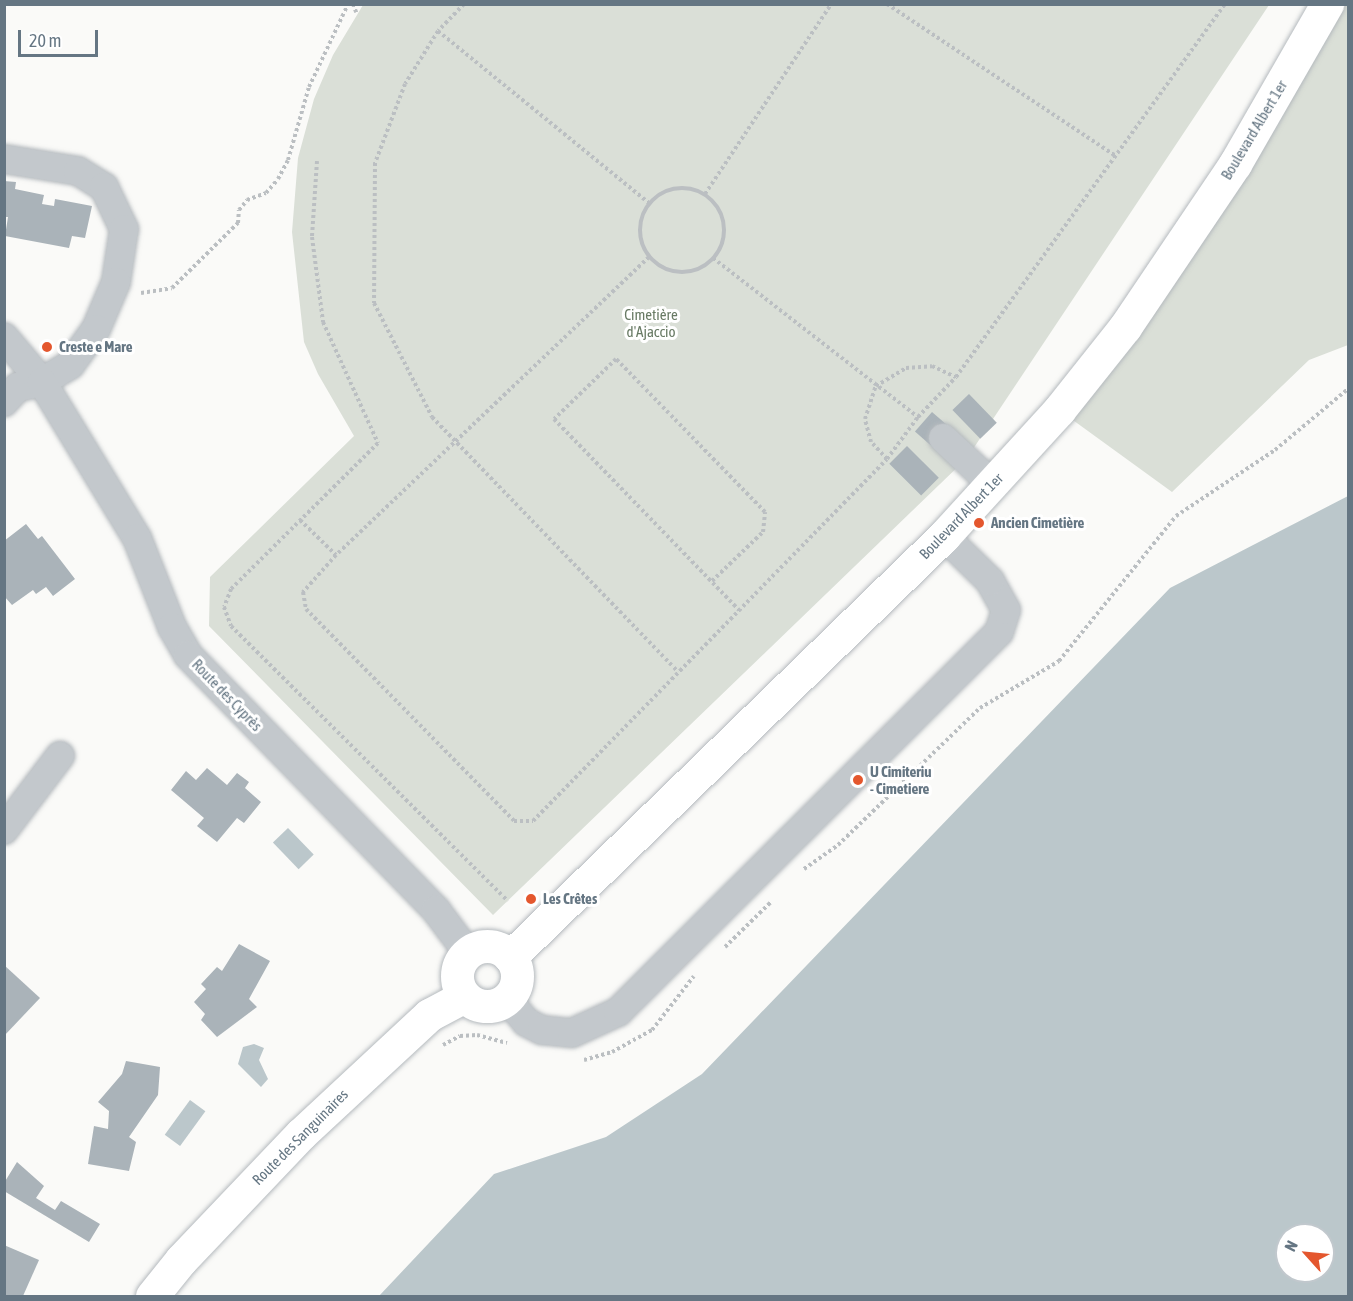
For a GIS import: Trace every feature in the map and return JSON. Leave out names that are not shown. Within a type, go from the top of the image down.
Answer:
[{"type":"main road","name":"Boulevard Albert 1er","points":[[510,957],[944,536],[1059,410],[1125,327],[1235,164],[1327,4]]},
{"type":"main road","points":[[485,946],[510,957],[515,965],[516,983],[507,999],[480,1006],[464,996],[457,979],[468,953],[485,946]]},
{"type":"main road","name":"Route des Sanguinaires","points":[[152,1296],[181,1260],[301,1134],[429,1015],[464,996]]},
{"type":"street","points":[[4,159],[78,171],[104,187],[124,229],[117,282],[96,329],[70,365],[42,382],[18,387],[4,402]]},
{"type":"street","name":"Route des Cyprès","points":[[4,337],[42,382],[137,538],[172,627],[188,655],[436,910],[468,953]]},
{"type":"street","points":[[943,438],[992,484]]},
{"type":"street","points":[[507,999],[526,1022],[542,1030],[572,1033],[618,1012],[999,632],[1006,610],[1001,600],[990,581],[944,536]]},
{"type":"street","points":[[4,830],[60,756]]},
{"type":"path","points":[[117,282],[143,294],[172,288],[238,222],[239,210],[247,200],[266,193],[278,179],[288,160],[309,87],[350,4],[356,12]]},
{"type":"path","points":[[464,4],[438,31],[405,84],[375,163],[374,303],[432,417],[678,672]]},
{"type":"path","points":[[705,194],[831,4]]},
{"type":"path","points":[[887,4],[1117,156]]},
{"type":"path","points":[[650,257],[336,555],[303,592],[306,609],[514,821],[533,821],[887,459],[919,418],[956,377],[1225,4]]},
{"type":"path","points":[[438,31],[649,203]]},
{"type":"path","points":[[317,161],[312,237],[322,322],[378,443],[231,589],[224,608],[231,626],[508,902]]},
{"type":"path","points":[[669,189],[694,189],[705,194],[719,210],[725,231],[713,258],[688,272],[667,269],[650,257],[639,230],[649,203],[669,189]]},
{"type":"path","points":[[713,258],[919,418]]},
{"type":"path","points":[[712,581],[763,532],[765,512],[616,359],[554,419],[739,610]]},
{"type":"path","points":[[887,459],[872,442],[865,419],[876,386],[906,368],[932,366],[956,377]]},
{"type":"path","points":[[300,520],[336,555]]},
{"type":"green space","name":"Cimetière d'Ajaccio","points":[[363,5],[1269,5],[967,458],[493,915],[209,626],[210,577],[354,436],[318,374],[304,342],[292,232],[298,158],[314,99],[333,55]]},
{"type":"green space","points":[[1327,5],[1348,5],[1348,345],[1309,360],[1172,492],[1059,410]]},
{"type":"shaded area","points":[[1348,496],[1348,1296],[379,1296],[494,1174],[606,1137],[702,1074],[1170,588]]},
{"type":"shaded area","points":[[288,828],[314,855],[299,869],[273,843]]},
{"type":"shaded area","points":[[254,1044],[264,1048],[259,1060],[268,1079],[261,1087],[238,1064],[243,1047]]},
{"type":"shaded area","points":[[190,1100],[205,1111],[180,1146],[165,1135]]},
{"type":"building","points":[[4,181],[16,182],[15,189],[44,195],[42,204],[54,206],[55,199],[92,206],[85,238],[72,236],[69,248],[5,236],[8,217],[4,217]]},
{"type":"building","points":[[969,394],[997,423],[980,439],[952,410]]},
{"type":"building","points":[[932,412],[949,427],[932,447],[915,432]]},
{"type":"building","points":[[907,446],[939,478],[921,495],[889,464]]},
{"type":"building","points":[[26,524],[38,539],[42,536],[75,579],[53,596],[46,587],[36,594],[33,590],[12,605],[4,596],[4,541]]},
{"type":"building","points":[[207,768],[227,785],[237,773],[249,782],[245,788],[261,802],[244,823],[237,818],[217,842],[197,826],[204,818],[171,790],[186,771],[196,780]]},
{"type":"building","points":[[239,944],[270,961],[249,999],[257,1007],[217,1037],[201,1020],[205,1014],[194,1002],[206,989],[201,984],[217,967],[222,971]]},
{"type":"building","points":[[4,965],[40,998],[4,1036]]},
{"type":"building","points":[[126,1061],[160,1067],[158,1095],[129,1137],[136,1142],[129,1171],[88,1164],[94,1126],[108,1129],[109,1111],[98,1102],[122,1074]]},
{"type":"building","points":[[17,1162],[44,1186],[36,1198],[55,1210],[61,1201],[100,1224],[89,1242],[4,1191],[4,1183]]},
{"type":"building","points":[[4,1245],[39,1260],[23,1296],[4,1296]]},
{"type":"place","name":"Creste e Mare","points":[[47,347]]},
{"type":"place","name":"Ancien Cimetière","points":[[979,523]]},
{"type":"place","name":"U Cimiteriu - Cimetiere","points":[[858,780]]},
{"type":"place","name":"Les Crêtes","points":[[531,899]]}]
